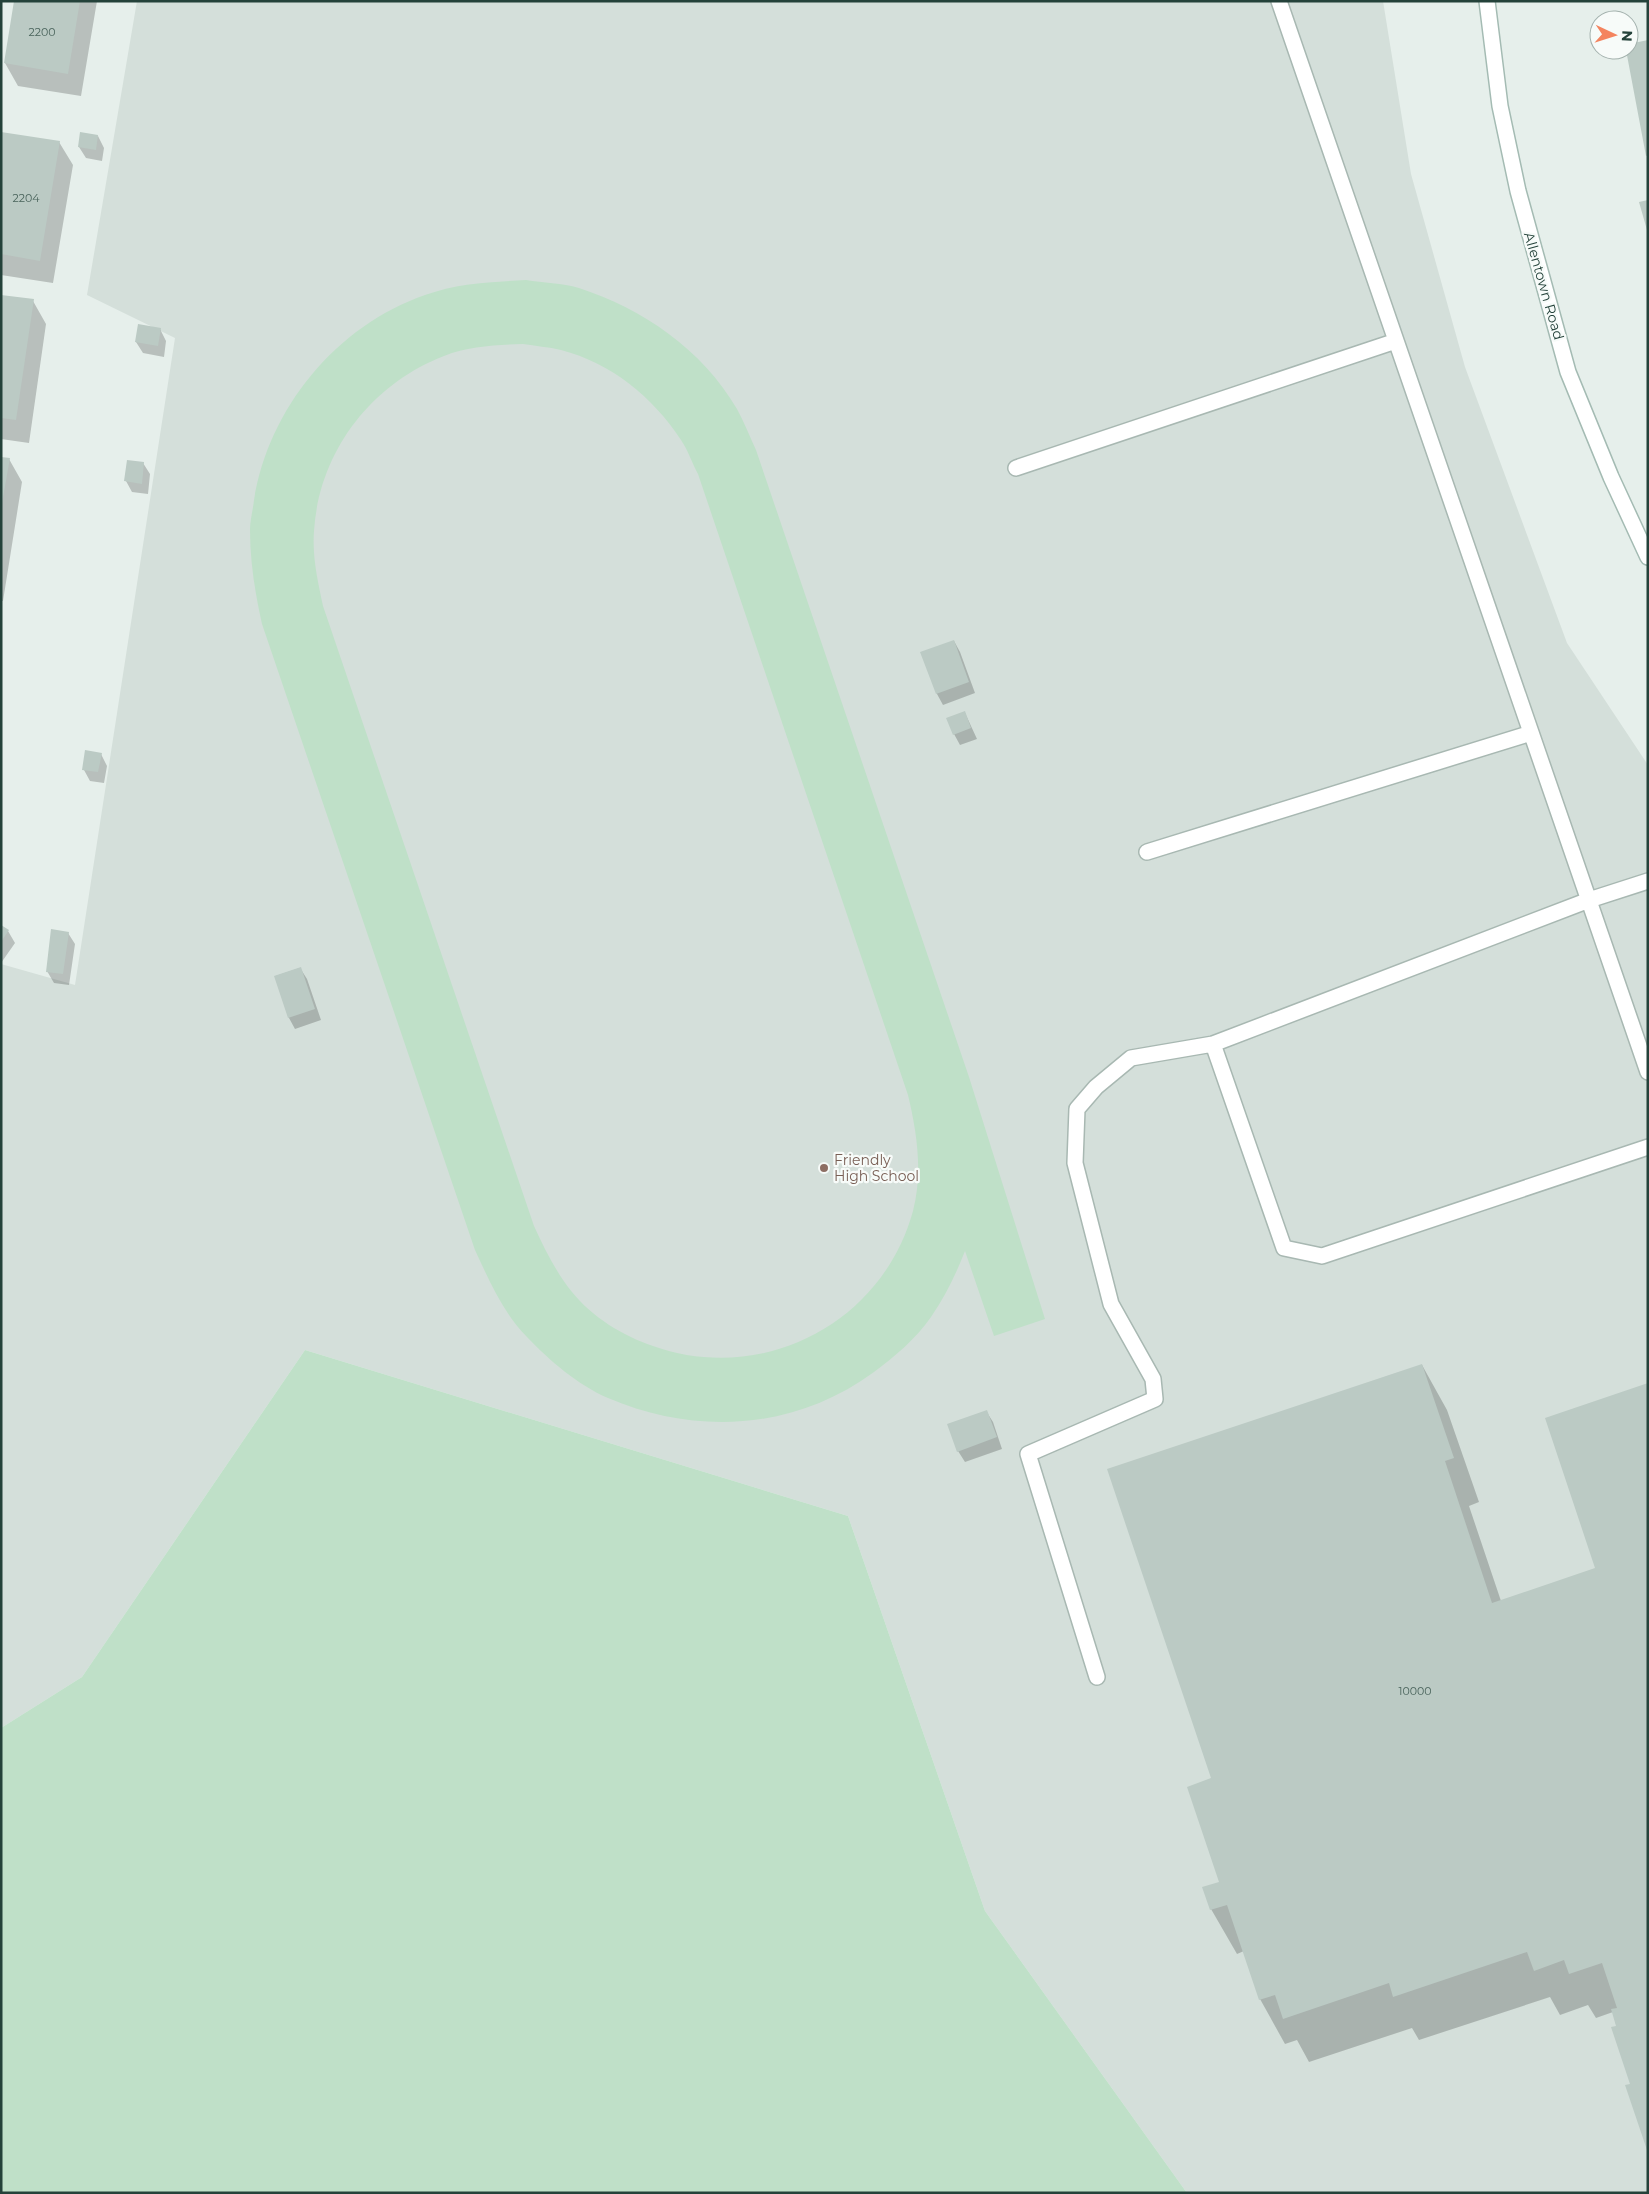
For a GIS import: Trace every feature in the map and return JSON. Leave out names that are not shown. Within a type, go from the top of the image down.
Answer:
[{"type":"main road","points":[[1278,1],[1648,1072]]},
{"type":"main road","name":"Allentown Road","points":[[1487,1],[1500,106],[1518,190],[1568,372],[1611,477],[1648,557]]},
{"type":"main road","points":[[1016,468],[1396,341]]},
{"type":"main road","points":[[1147,852],[1531,733]]},
{"type":"main road","points":[[1097,1677],[1028,1454],[1155,1399],[1153,1379],[1111,1304],[1075,1163],[1077,1109],[1096,1087],[1131,1058],[1213,1044],[1589,900],[1648,881]]},
{"type":"main road","points":[[1213,1044],[1284,1248],[1322,1256],[1648,1147]]},
{"type":"shaded area","name":"Friendly High School","points":[[137,1],[1383,1],[1411,174],[1465,367],[1567,643],[1648,765],[1648,2193],[1187,2193],[985,1911],[848,1516],[305,1350],[82,1677],[1,1728],[1,964],[75,985],[175,338],[87,295]]},
{"type":"green space","points":[[526,280],[579,288],[626,307],[648,320],[689,350],[707,368],[723,387],[740,414],[756,450],[969,1077],[1045,1319],[994,1336],[965,1251],[946,1293],[936,1309],[919,1333],[904,1347],[874,1372],[844,1391],[812,1406],[779,1416],[745,1421],[710,1422],[676,1418],[642,1410],[608,1398],[575,1379],[545,1355],[518,1328],[511,1318],[491,1284],[475,1250],[262,624],[253,577],[251,554],[250,522],[254,500],[262,466],[275,434],[291,403],[312,375],[336,349],[363,327],[393,309],[437,291],[487,282]],"holes":[[[523,344],[556,349],[579,356],[614,373],[644,396],[670,424],[686,448],[698,474],[908,1095],[918,1153],[918,1182],[913,1211],[897,1251],[875,1285],[846,1314],[812,1336],[775,1350],[735,1357],[694,1356],[642,1342],[609,1325],[589,1310],[572,1292],[556,1269],[534,1226],[323,606],[314,550],[314,531],[318,502],[326,474],[338,448],[354,424],[372,403],[394,384],[418,368],[463,350]]]},
{"type":"green space","points":[[305,1350],[848,1516],[985,1911],[1187,2193],[1,2193],[1,1728],[82,1677]]},
{"type":"building","points":[[14,1],[80,1],[68,74],[4,63]]},
{"type":"building","points":[[1648,40],[1648,155],[1646,156],[1628,60],[1639,60],[1639,42]]},
{"type":"building","points":[[1,132],[60,141],[40,261],[1,254]]},
{"type":"building","points":[[80,132],[98,135],[96,150],[78,147]]},
{"type":"building","points":[[1648,200],[1648,230],[1647,230],[1639,202]]},
{"type":"building","points":[[1,295],[34,299],[16,420],[1,418]]},
{"type":"building","points":[[138,324],[161,328],[158,346],[135,342]]},
{"type":"building","points":[[1,457],[10,458],[2,503],[1,503]]},
{"type":"building","points":[[127,460],[144,462],[142,484],[124,481]]},
{"type":"building","points":[[954,640],[969,682],[936,694],[920,652]]},
{"type":"building","points":[[965,711],[971,728],[953,735],[946,718]]},
{"type":"building","points":[[85,750],[102,753],[98,772],[82,770]]},
{"type":"building","points":[[1,925],[9,930],[1,942]]},
{"type":"building","points":[[51,929],[69,932],[63,974],[46,972]]},
{"type":"building","points":[[301,967],[315,1009],[288,1018],[274,976]]},
{"type":"building","points":[[1422,1364],[1454,1458],[1445,1461],[1492,1603],[1595,1568],[1545,1418],[1648,1383],[1648,2153],[1625,2085],[1630,2084],[1611,2027],[1616,2026],[1611,2009],[1617,2008],[1602,1963],[1569,1974],[1564,1960],[1534,1971],[1527,1952],[1393,1997],[1389,1983],[1283,2019],[1275,1995],[1259,2000],[1227,1905],[1210,1910],[1202,1887],[1219,1882],[1187,1787],[1211,1778],[1107,1469]]},
{"type":"building","points":[[987,1410],[997,1437],[957,1452],[947,1424]]},
{"type":"place","name":"Friendly High School","points":[[824,1168]]}]
